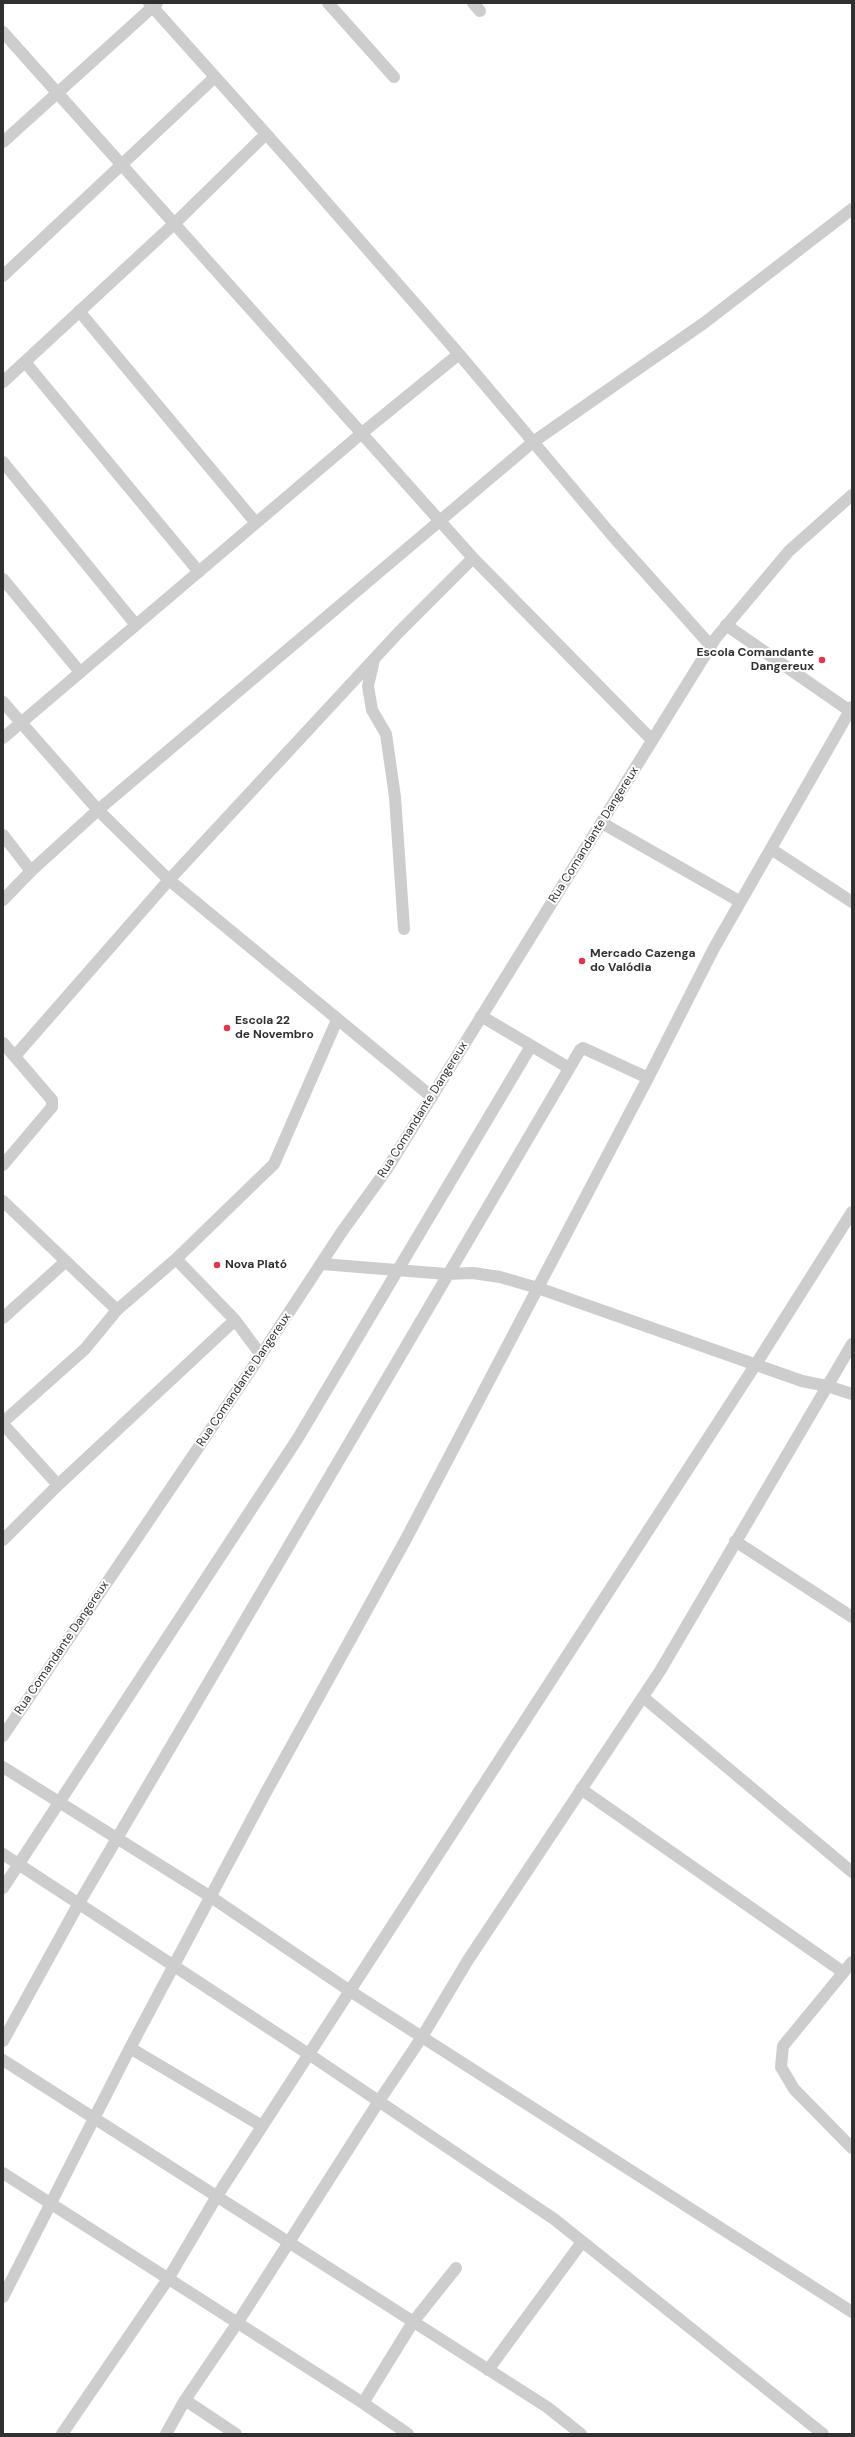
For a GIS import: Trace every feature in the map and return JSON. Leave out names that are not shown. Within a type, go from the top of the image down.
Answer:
[{"type":"street","points":[[328,3],[394,77]]},
{"type":"street","points":[[3,142],[153,4],[215,77],[459,354],[533,442],[711,646]]},
{"type":"street","points":[[3,32],[474,558],[652,740]]},
{"type":"street","points":[[3,276],[215,77]]},
{"type":"street","points":[[3,382],[175,223],[266,134]]},
{"type":"street","points":[[3,900],[31,871],[98,810],[440,519],[533,442],[704,323],[852,209]]},
{"type":"street","points":[[80,311],[256,523]]},
{"type":"street","points":[[3,738],[362,433],[459,354]]},
{"type":"street","points":[[25,362],[199,572]]},
{"type":"street","points":[[3,462],[136,625]]},
{"type":"street","name":"Rua Comandante Dangereux","points":[[3,1736],[387,1169],[711,646],[726,625],[789,551],[852,495]]},
{"type":"street","points":[[15,1056],[169,880],[375,658],[474,558]]},
{"type":"street","points":[[3,579],[80,672]]},
{"type":"street","points":[[3,2297],[96,2118],[130,2048],[265,1794],[406,1538],[740,901],[851,709],[726,625]]},
{"type":"street","points":[[375,658],[368,686],[372,710],[386,734],[395,797],[404,929]]},
{"type":"street","points":[[3,702],[98,810],[169,880],[432,1097]]},
{"type":"street","points":[[602,824],[740,901]]},
{"type":"street","points":[[3,835],[31,871]]},
{"type":"street","points":[[771,849],[852,902]]},
{"type":"street","points":[[481,1016],[569,1068]]},
{"type":"street","points":[[58,1485],[3,1423],[85,1349],[117,1310],[176,1259],[274,1164],[337,1020]]},
{"type":"street","points":[[3,1043],[52,1100],[52,1107],[3,1165]]},
{"type":"street","points":[[3,1888],[298,1438],[531,1046]]},
{"type":"street","points":[[3,2041],[79,1903],[446,1274],[569,1068],[583,1048],[648,1078]]},
{"type":"street","points":[[3,1201],[117,1310]]},
{"type":"street","points":[[62,2434],[168,2280],[217,2196],[310,2055],[756,1364],[852,1212]]},
{"type":"street","points":[[176,1259],[235,1320],[261,1355]]},
{"type":"street","points":[[3,1318],[66,1261]]},
{"type":"street","points":[[322,1264],[446,1274],[473,1273],[500,1277],[538,1288],[802,1381],[827,1386],[852,1394]]},
{"type":"street","points":[[4,1538],[58,1485],[235,1320]]},
{"type":"street","points":[[166,2434],[185,2400],[290,2242],[378,2101],[422,2037],[468,1960],[660,1671],[852,1344]]},
{"type":"street","points":[[735,1541],[852,1617]]},
{"type":"street","points":[[643,1697],[852,1872]]},
{"type":"street","points":[[3,1767],[211,1897],[350,1991],[852,2312]]},
{"type":"street","points":[[581,1789],[843,1972]]},
{"type":"street","points":[[3,1854],[174,1965],[518,2194],[582,2242],[823,2434]]},
{"type":"street","points":[[852,1962],[783,2046],[781,2067],[794,2089],[852,2148]]},
{"type":"street","points":[[130,2048],[262,2126]]},
{"type":"street","points":[[3,2060],[547,2407],[581,2434]]},
{"type":"street","points":[[3,2173],[168,2280],[238,2322],[408,2434]]},
{"type":"street","points":[[488,2370],[582,2242]]},
{"type":"street","points":[[363,2403],[413,2322],[456,2268]]},
{"type":"street","points":[[185,2400],[236,2434]]},
{"type":"place","name":"Escola Comandante Dangereux","points":[[822,660]]},
{"type":"place","name":"Mercado Cazenga do Valódia","points":[[582,961]]},
{"type":"place","name":"Escola 22 de Novembro","points":[[227,1028]]},
{"type":"place","name":"Nova Plató","points":[[217,1265]]}]
